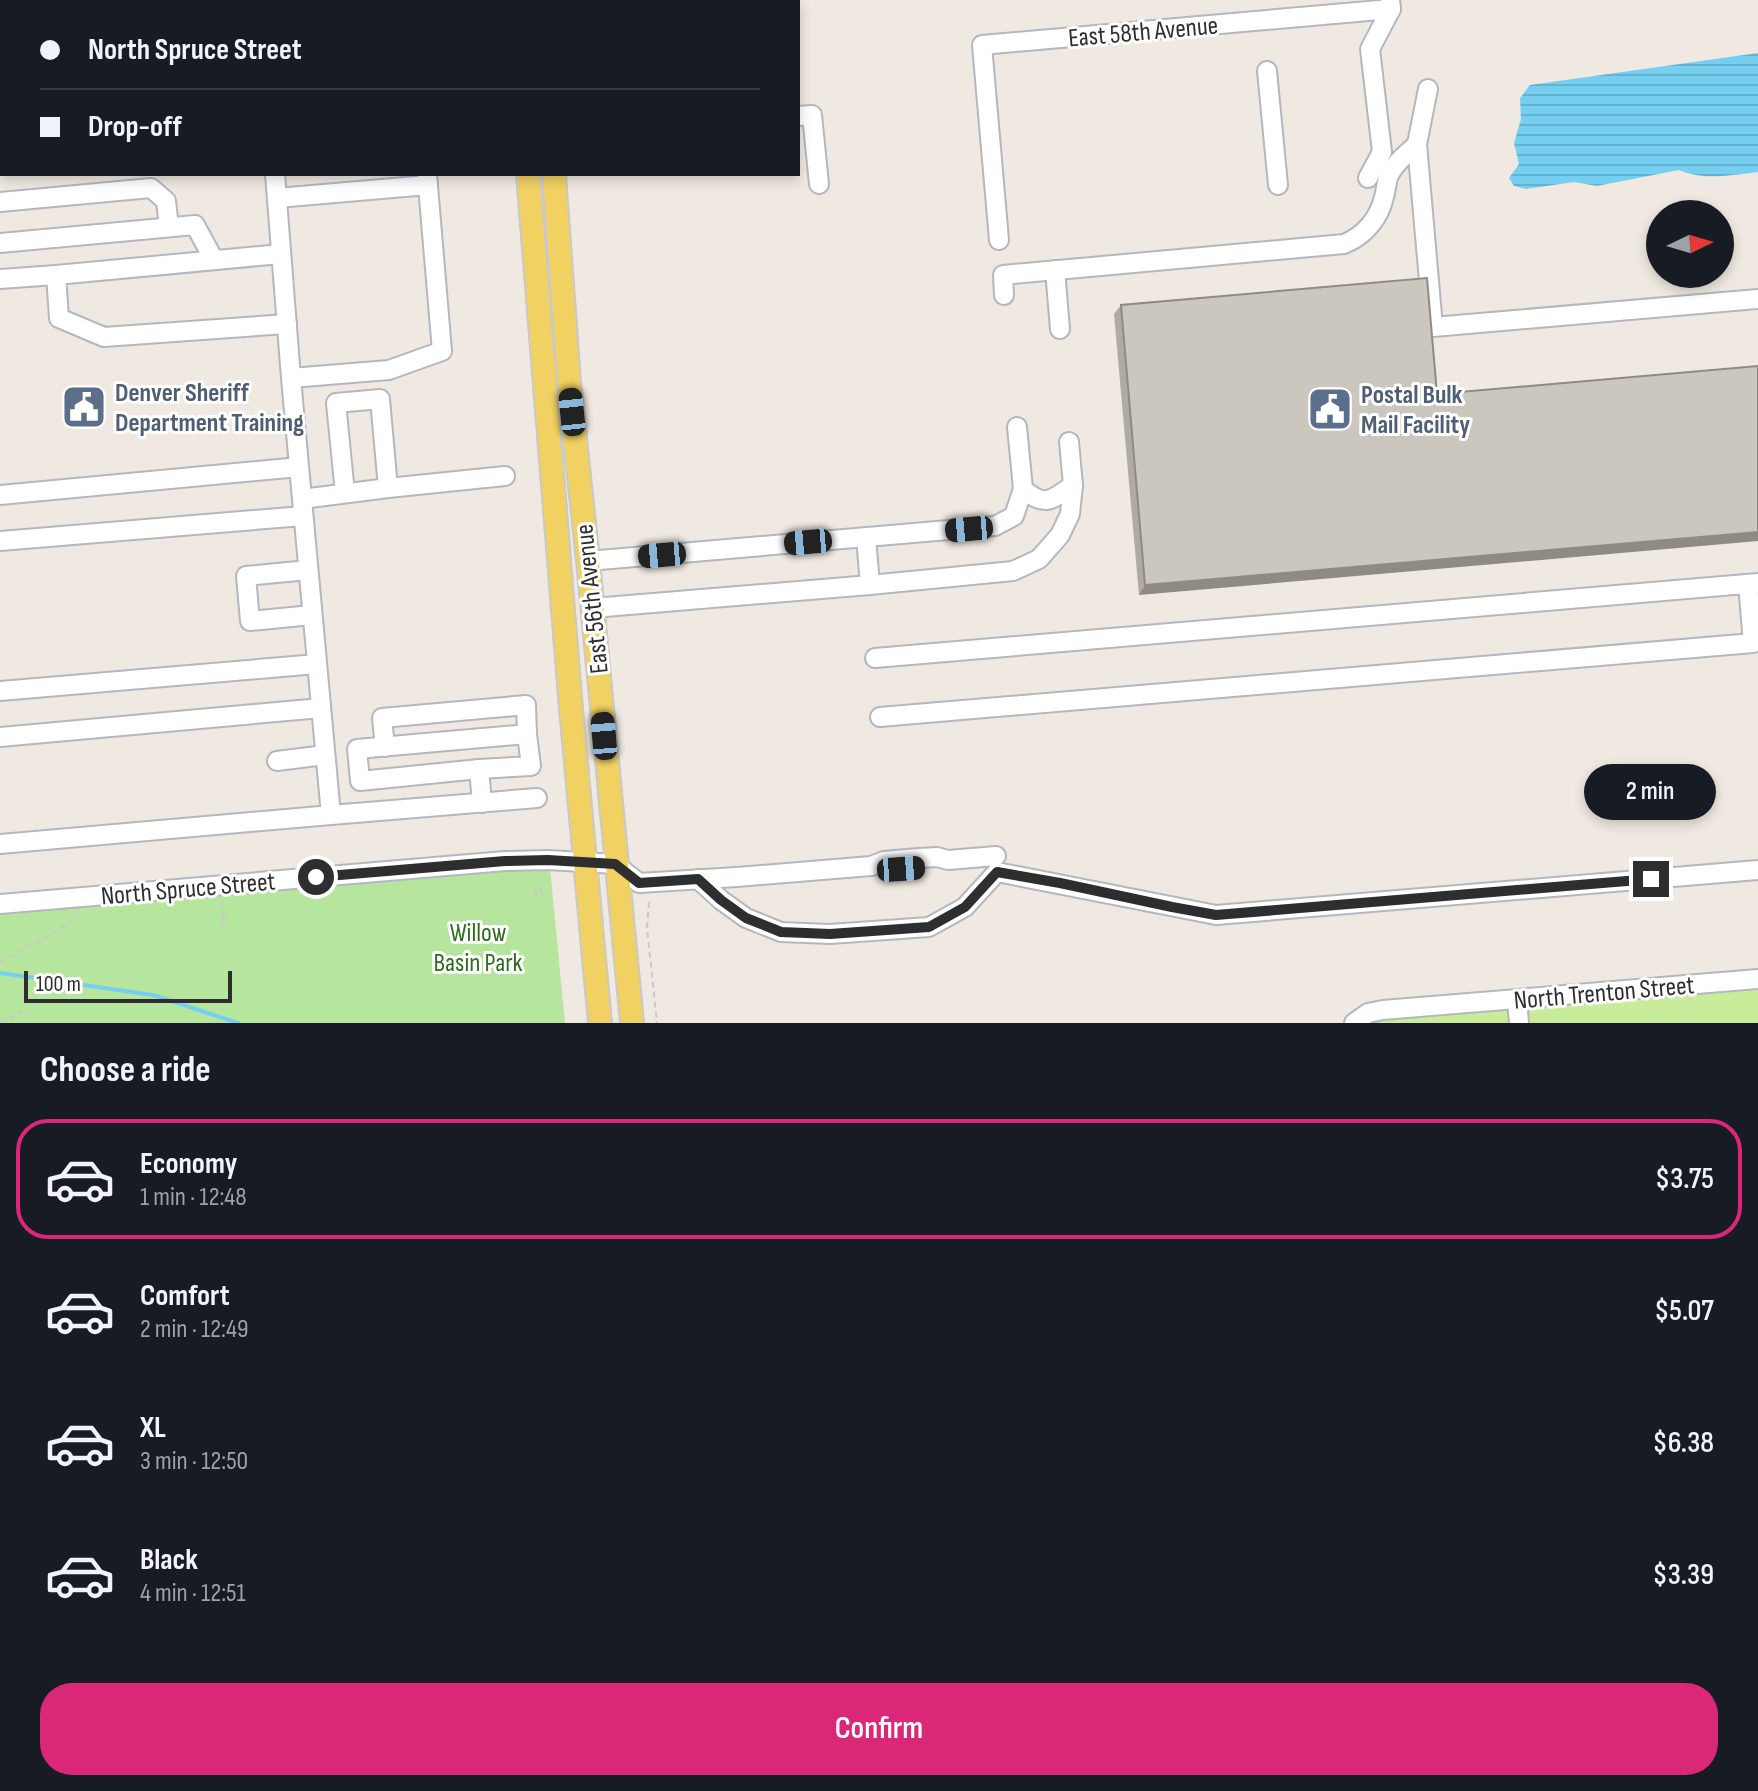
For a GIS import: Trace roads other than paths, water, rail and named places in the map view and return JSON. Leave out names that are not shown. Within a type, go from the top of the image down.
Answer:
[{"type":"main road","name":"East 56th Avenue","points":[[528,176],[600,1023]]},
{"type":"main road","name":"East 56th Avenue","points":[[554,176],[569,382],[632,1023]]},
{"type":"street","name":"East 58th Avenue","points":[[999,240],[982,45],[1391,4]]},
{"type":"street","points":[[1368,178],[1382,152],[1370,49],[1391,4]]},
{"type":"street","points":[[1267,71],[1278,185]]},
{"type":"street","points":[[1428,89],[1417,144],[1433,327],[1758,299]]},
{"type":"street","points":[[800,116],[812,115],[819,184]]},
{"type":"street","points":[[1004,295],[1003,275],[1344,244],[1363,234],[1375,220],[1384,202],[1388,178],[1395,166],[1417,144]]},
{"type":"street","points":[[275,176],[331,815]]},
{"type":"street","points":[[277,198],[428,180],[442,351],[389,370],[291,378]]},
{"type":"street","points":[[0,202],[151,188],[166,201],[169,227]]},
{"type":"street","points":[[0,243],[195,225],[214,260]]},
{"type":"street","points":[[0,279],[281,254]]},
{"type":"street","points":[[1055,270],[1060,329]]},
{"type":"street","points":[[56,275],[59,318],[104,337],[287,324]]},
{"type":"street","points":[[345,493],[336,403],[380,399],[388,488]]},
{"type":"street","points":[[588,561],[995,526],[1014,516],[1023,489],[1017,427]]},
{"type":"street","points":[[593,608],[1013,571],[1039,559],[1060,535],[1070,514],[1073,485],[1069,442]]},
{"type":"street","points":[[0,495],[299,467]]},
{"type":"street","points":[[0,541],[302,507],[345,493],[505,476]]},
{"type":"street","points":[[1023,489],[1035,499],[1052,500],[1073,485]]},
{"type":"street","points":[[866,537],[870,585]]},
{"type":"street","points":[[308,570],[246,576],[250,621],[312,615]]},
{"type":"street","points":[[875,658],[1753,584],[1753,643],[880,717]]},
{"type":"street","points":[[0,691],[317,664]]},
{"type":"street","points":[[385,747],[382,718],[526,705],[531,766],[360,781],[357,749],[385,747],[527,734]]},
{"type":"street","points":[[0,737],[321,708]]},
{"type":"street","points":[[277,761],[325,755]]},
{"type":"street","points":[[479,769],[482,803]]},
{"type":"street","points":[[0,844],[537,798]]},
{"type":"street","points":[[615,864],[639,883],[871,866],[884,861],[919,858],[948,860],[996,856]]},
{"type":"street","name":"North Spruce Street","points":[[0,904],[505,861],[615,864]]},
{"type":"street","points":[[698,879],[746,918],[781,932],[830,934],[929,927],[965,907],[997,872],[1216,915],[1758,870]]},
{"type":"street","name":"North Trenton Street","points":[[1355,1022],[1368,1013],[1383,1010],[1758,979]]},
{"type":"street","points":[[1517,999],[1519,1023]]},
{"type":"water","points":[[1758,53],[1758,172],[1708,176],[1679,170],[1597,186],[1574,182],[1526,189],[1514,186],[1509,178],[1519,164],[1514,143],[1521,119],[1520,98],[1530,85]]},
{"type":"waterway","points":[[0,973],[153,995],[238,1023]]},
{"type":"place","name":"Denver Sheriff Department Training","points":[[84,407]]},
{"type":"place","name":"Postal Bulk Mail Facility","points":[[1330,409]]},
{"type":"park label","name":"Willow Basin Park","points":[[478,947]]}]
